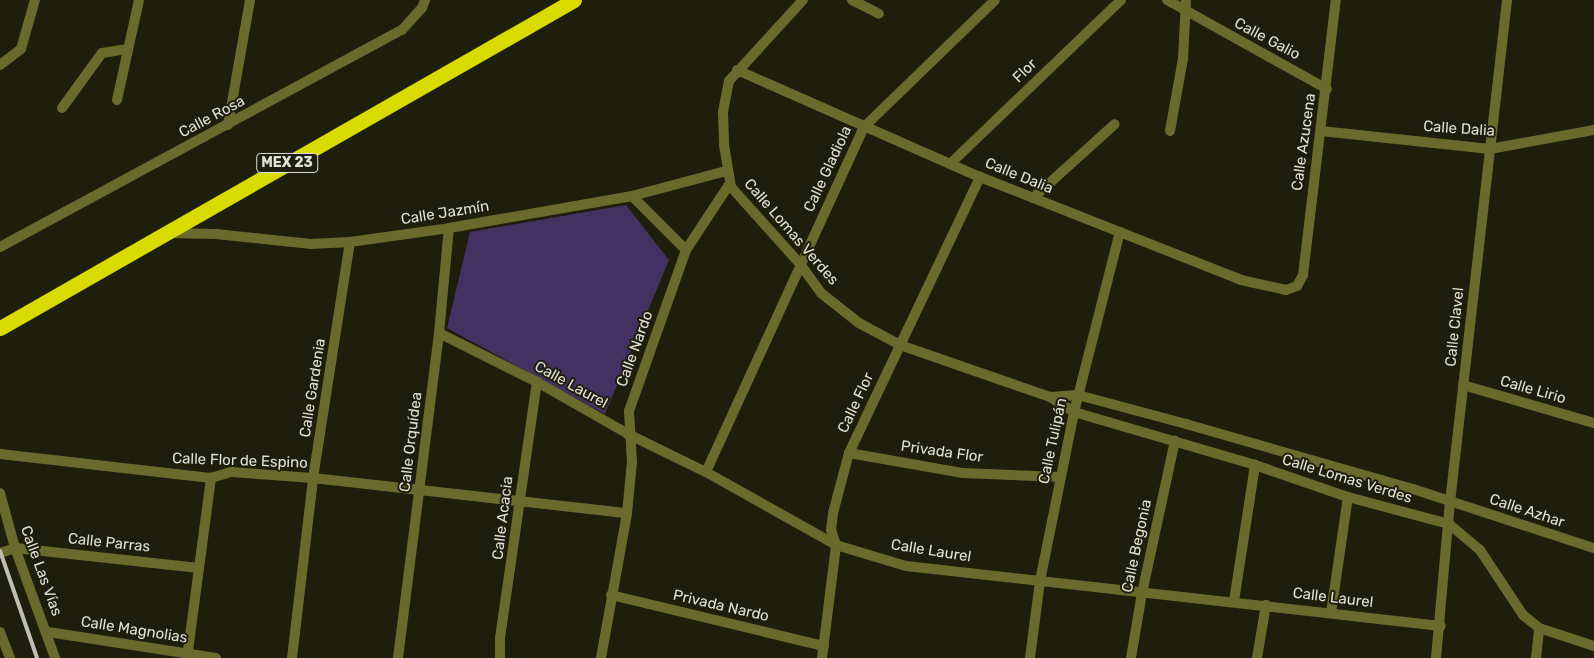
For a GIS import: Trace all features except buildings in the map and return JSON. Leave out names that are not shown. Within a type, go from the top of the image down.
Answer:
[{"type":"highway","name":"MEX 23","points":[[0,328],[574,0]]},
{"type":"street","points":[[0,66],[21,49],[35,0]]},
{"type":"street","points":[[117,100],[139,0]]},
{"type":"street","points":[[228,125],[250,0]]},
{"type":"street","name":"Calle Rosa","points":[[0,247],[402,30],[422,8],[425,0]]},
{"type":"street","name":"Calle Lomas Verdes","points":[[802,0],[737,70],[724,96],[726,171],[730,183],[800,264],[821,293],[859,324],[900,346],[1050,397],[1074,412],[1255,466],[1348,498],[1449,524],[1480,550],[1523,615],[1539,628],[1594,646]]},
{"type":"street","points":[[852,0],[878,14]]},
{"type":"street","name":"Calle Gladiola","points":[[706,472],[864,126],[995,0]]},
{"type":"street","name":"Flor","points":[[950,164],[1121,0]]},
{"type":"street","name":"Calle Galio","points":[[1167,0],[1184,12],[1327,89]]},
{"type":"street","points":[[1170,131],[1183,59],[1186,0]]},
{"type":"street","name":"Calle Azucena","points":[[1297,286],[1304,275],[1336,0]]},
{"type":"street","name":"Calle Clavel","points":[[1436,658],[1441,626],[1450,502],[1507,0]]},
{"type":"street","points":[[62,108],[102,53],[128,49]]},
{"type":"street","name":"Calle Dalia","points":[[737,70],[980,177],[1241,280],[1286,290],[1297,286]]},
{"type":"street","points":[[1033,198],[1115,124]]},
{"type":"street","name":"Calle Dalia","points":[[1320,131],[1490,149],[1594,130]]},
{"type":"street","name":"Calle Jazmín","points":[[164,233],[216,234],[311,244],[350,242],[449,228],[632,196],[726,171]]},
{"type":"street","name":"Calle Flor","points":[[822,658],[836,545],[831,530],[832,514],[849,452],[980,177]]},
{"type":"street","name":"Calle Nardo","points":[[601,658],[627,513],[632,462],[628,434],[629,411],[686,250],[730,183]]},
{"type":"street","points":[[632,196],[686,250]]},
{"type":"street","name":"Calle Orquídea","points":[[398,658],[439,332],[449,228]]},
{"type":"street","name":"Calle Tulipán","points":[[1030,658],[1040,581],[1060,477],[1078,395],[1120,232]]},
{"type":"street","name":"Calle Gardenia","points":[[292,658],[313,478],[350,242]]},
{"type":"street","name":"Calle Laurel","points":[[439,332],[537,382],[628,434],[706,472],[836,545],[906,566],[1142,593],[1234,601],[1441,626]]},
{"type":"street","name":"Calle Acacia","points":[[500,658],[519,502],[537,382]]},
{"type":"street","name":"Calle Lirio","points":[[1463,385],[1594,424]]},
{"type":"street","name":"Calle Lomas Verdes","points":[[1050,397],[1078,395],[1450,502]]},
{"type":"street","name":"Calle Begonia","points":[[1132,658],[1142,593],[1175,441]]},
{"type":"street","name":"Privada Flor","points":[[849,452],[963,473],[1060,477]]},
{"type":"street","name":"Calle Flor de Espino","points":[[0,454],[211,478],[231,472],[313,478],[627,513]]},
{"type":"street","points":[[1234,601],[1255,466]]},
{"type":"street","points":[[187,656],[211,478]]},
{"type":"street","name":"Calle Las Vías","points":[[0,494],[15,548],[48,632],[55,658]]},
{"type":"street","points":[[1331,613],[1348,498]]},
{"type":"street","name":"Calle Azhar","points":[[1450,502],[1594,548]]},
{"type":"street","points":[[0,553],[15,548]]},
{"type":"street","name":"Calle Parras","points":[[15,548],[199,568]]},
{"type":"street","name":"Privada Nardo","points":[[611,595],[824,646]]},
{"type":"street","points":[[1257,658],[1266,605]]},
{"type":"street","points":[[1536,658],[1539,628]]},
{"type":"street","points":[[0,632],[10,658]]},
{"type":"street","name":"Calle Magnolias","points":[[48,632],[187,656],[216,658]]},
{"type":"shaded area","points":[[626,205],[669,260],[605,414],[447,328],[470,232]]},
{"type":"railway","points":[[0,551],[37,658]]}]
